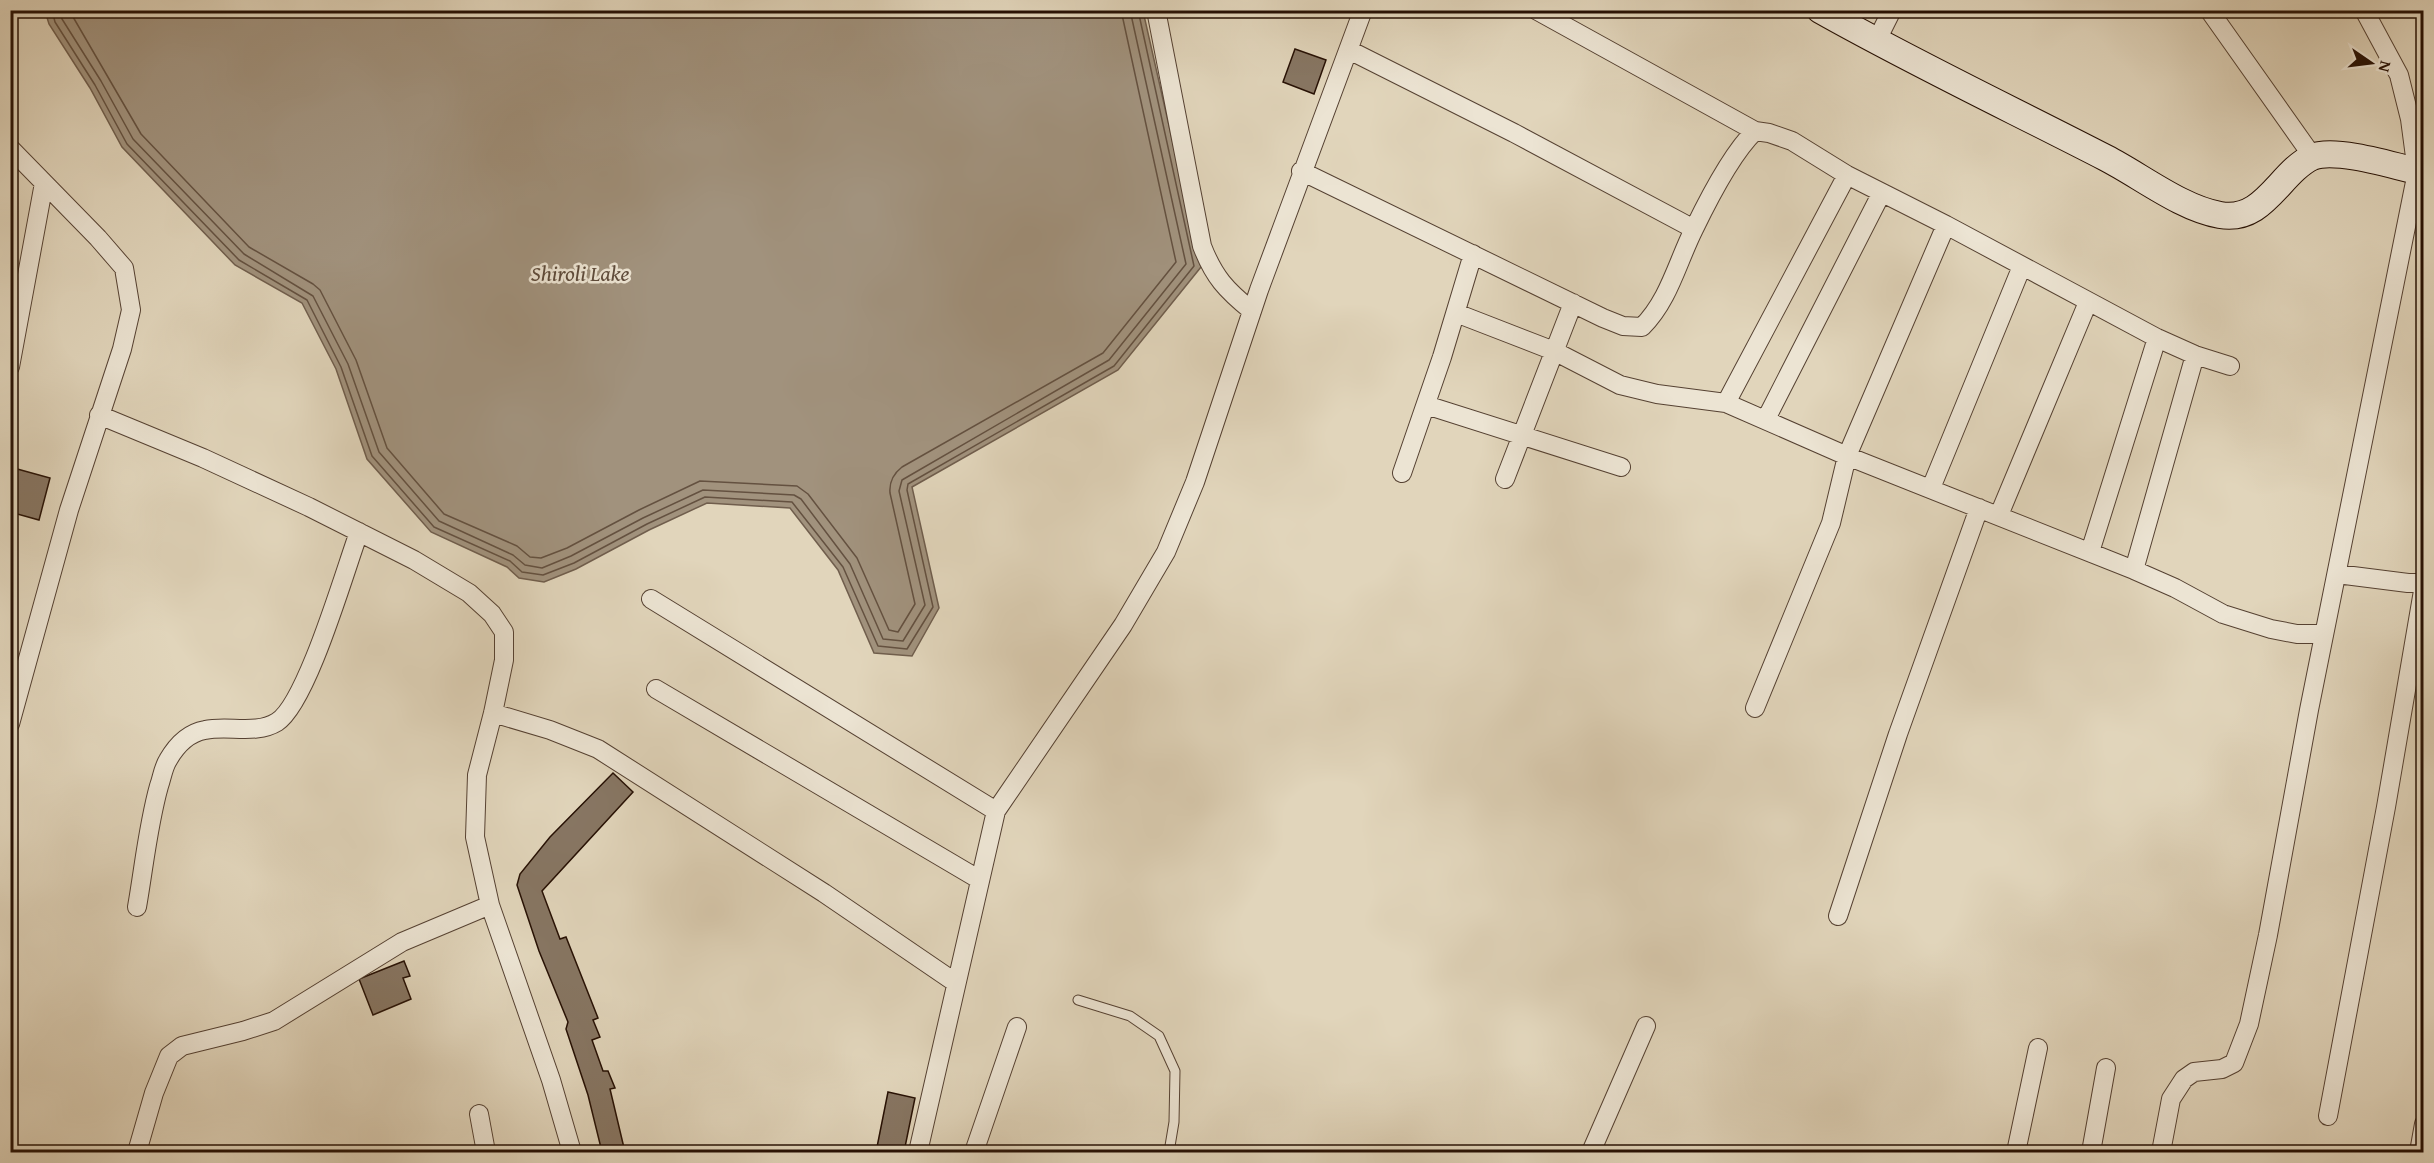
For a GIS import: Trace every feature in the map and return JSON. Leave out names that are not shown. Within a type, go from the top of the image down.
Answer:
[{"type":"street","points":[[1156,10],[1202,246],[1212,272],[1229,293],[1251,311]]},
{"type":"street","points":[[918,1152],[996,811],[1124,625],[1166,552],[1195,482],[1251,311],[1301,171],[1363,10]]},
{"type":"street","points":[[1536,10],[1755,131],[1792,141],[1847,176],[1947,225],[2157,338],[2230,366]]},
{"type":"street","points":[[1820,10],[1876,42],[2109,160],[2193,206],[2221,215],[2242,214],[2268,200],[2289,175],[2313,157],[2346,155],[2420,172]]},
{"type":"street","points":[[1876,42],[1892,10]]},
{"type":"street","points":[[2209,10],[2313,157]]},
{"type":"street","points":[[2161,1152],[2171,1099],[2184,1079],[2194,1072],[2222,1069],[2234,1063],[2242,1047],[2268,935],[2324,634],[2420,172],[2398,75],[2364,10]]},
{"type":"street","points":[[1349,50],[1514,133],[1694,229]]},
{"type":"street","points":[[1301,171],[1623,326],[1642,327],[1655,314],[1667,293],[1694,229],[1743,143],[1755,131]]},
{"type":"street","points":[[10,148],[98,238],[124,268],[131,310],[122,349],[69,510],[10,724]]},
{"type":"street","points":[[1726,403],[1847,176]]},
{"type":"street","points":[[10,367],[44,183]]},
{"type":"street","points":[[1766,419],[1881,194]]},
{"type":"street","points":[[1755,708],[1831,523],[1847,456],[1947,225]]},
{"type":"street","points":[[1402,473],[1456,313],[1473,254]]},
{"type":"street","points":[[1930,488],[2022,266]]},
{"type":"street","points":[[1999,515],[2088,302]]},
{"type":"street","points":[[1505,479],[1573,303]]},
{"type":"street","points":[[1456,313],[1554,351],[1620,385],[1657,394],[1726,403],[1847,456],[2134,570],[2175,588],[2223,614],[2271,630],[2297,634],[2324,634]]},
{"type":"street","points":[[2090,552],[2157,338]]},
{"type":"street","points":[[2134,570],[2195,354]]},
{"type":"street","points":[[1426,405],[1621,467]]},
{"type":"street","points":[[99,415],[203,458],[414,560],[469,593],[492,614],[504,632],[504,660],[477,775],[475,837],[490,905],[551,1080],[572,1152]]},
{"type":"street","points":[[1838,916],[1898,734],[1979,508]]},
{"type":"street","points":[[137,907],[155,800],[167,762],[182,740],[203,730],[258,729],[277,722],[292,706],[312,666],[359,532]]},
{"type":"street","points":[[2328,1116],[2386,807],[2424,584],[2337,574]]},
{"type":"street","points":[[651,599],[996,811]]},
{"type":"street","points":[[656,689],[980,880]]},
{"type":"street","points":[[493,713],[550,730],[598,749],[796,875],[956,983]]},
{"type":"street","points":[[136,1152],[154,1093],[170,1056],[182,1046],[274,1021],[402,942],[490,905]]},
{"type":"street","points":[[1591,1152],[1646,1026]]},
{"type":"street","points":[[974,1152],[1017,1027]]},
{"type":"street","points":[[2016,1152],[2038,1048]]},
{"type":"street","points":[[2091,1152],[2106,1068]]},
{"type":"street","points":[[479,1114],[486,1152]]},
{"type":"street","points":[[2419,1152],[2424,1124]]},
{"type":"lane","points":[[1078,1000],[1130,1016],[1159,1036],[1175,1071],[1174,1122],[1168,1152]]},
{"type":"water","name":"Shiroli Lake","points":[[45,11],[1143,11],[1201,267],[1118,370],[912,487],[939,608],[912,656],[874,653],[838,570],[790,508],[707,503],[649,530],[576,569],[544,582],[519,578],[507,567],[431,532],[367,459],[336,369],[302,303],[235,265],[122,147],[90,88],[49,24]]},
{"type":"building","points":[[1295,49],[1326,60],[1314,94],[1283,82]]},
{"type":"building","points":[[10,467],[50,478],[39,520],[10,512]]},
{"type":"building","points":[[613,773],[633,792],[542,891],[560,939],[566,937],[598,1018],[593,1020],[600,1037],[592,1040],[603,1071],[608,1071],[615,1088],[610,1089],[625,1152],[602,1152],[588,1095],[566,1029],[568,1022],[539,951],[517,885],[520,874],[550,837]]},
{"type":"building","points":[[404,961],[410,976],[403,978],[411,999],[373,1015],[359,979]]},
{"type":"building","points":[[888,1092],[915,1098],[904,1152],[876,1152]]}]
